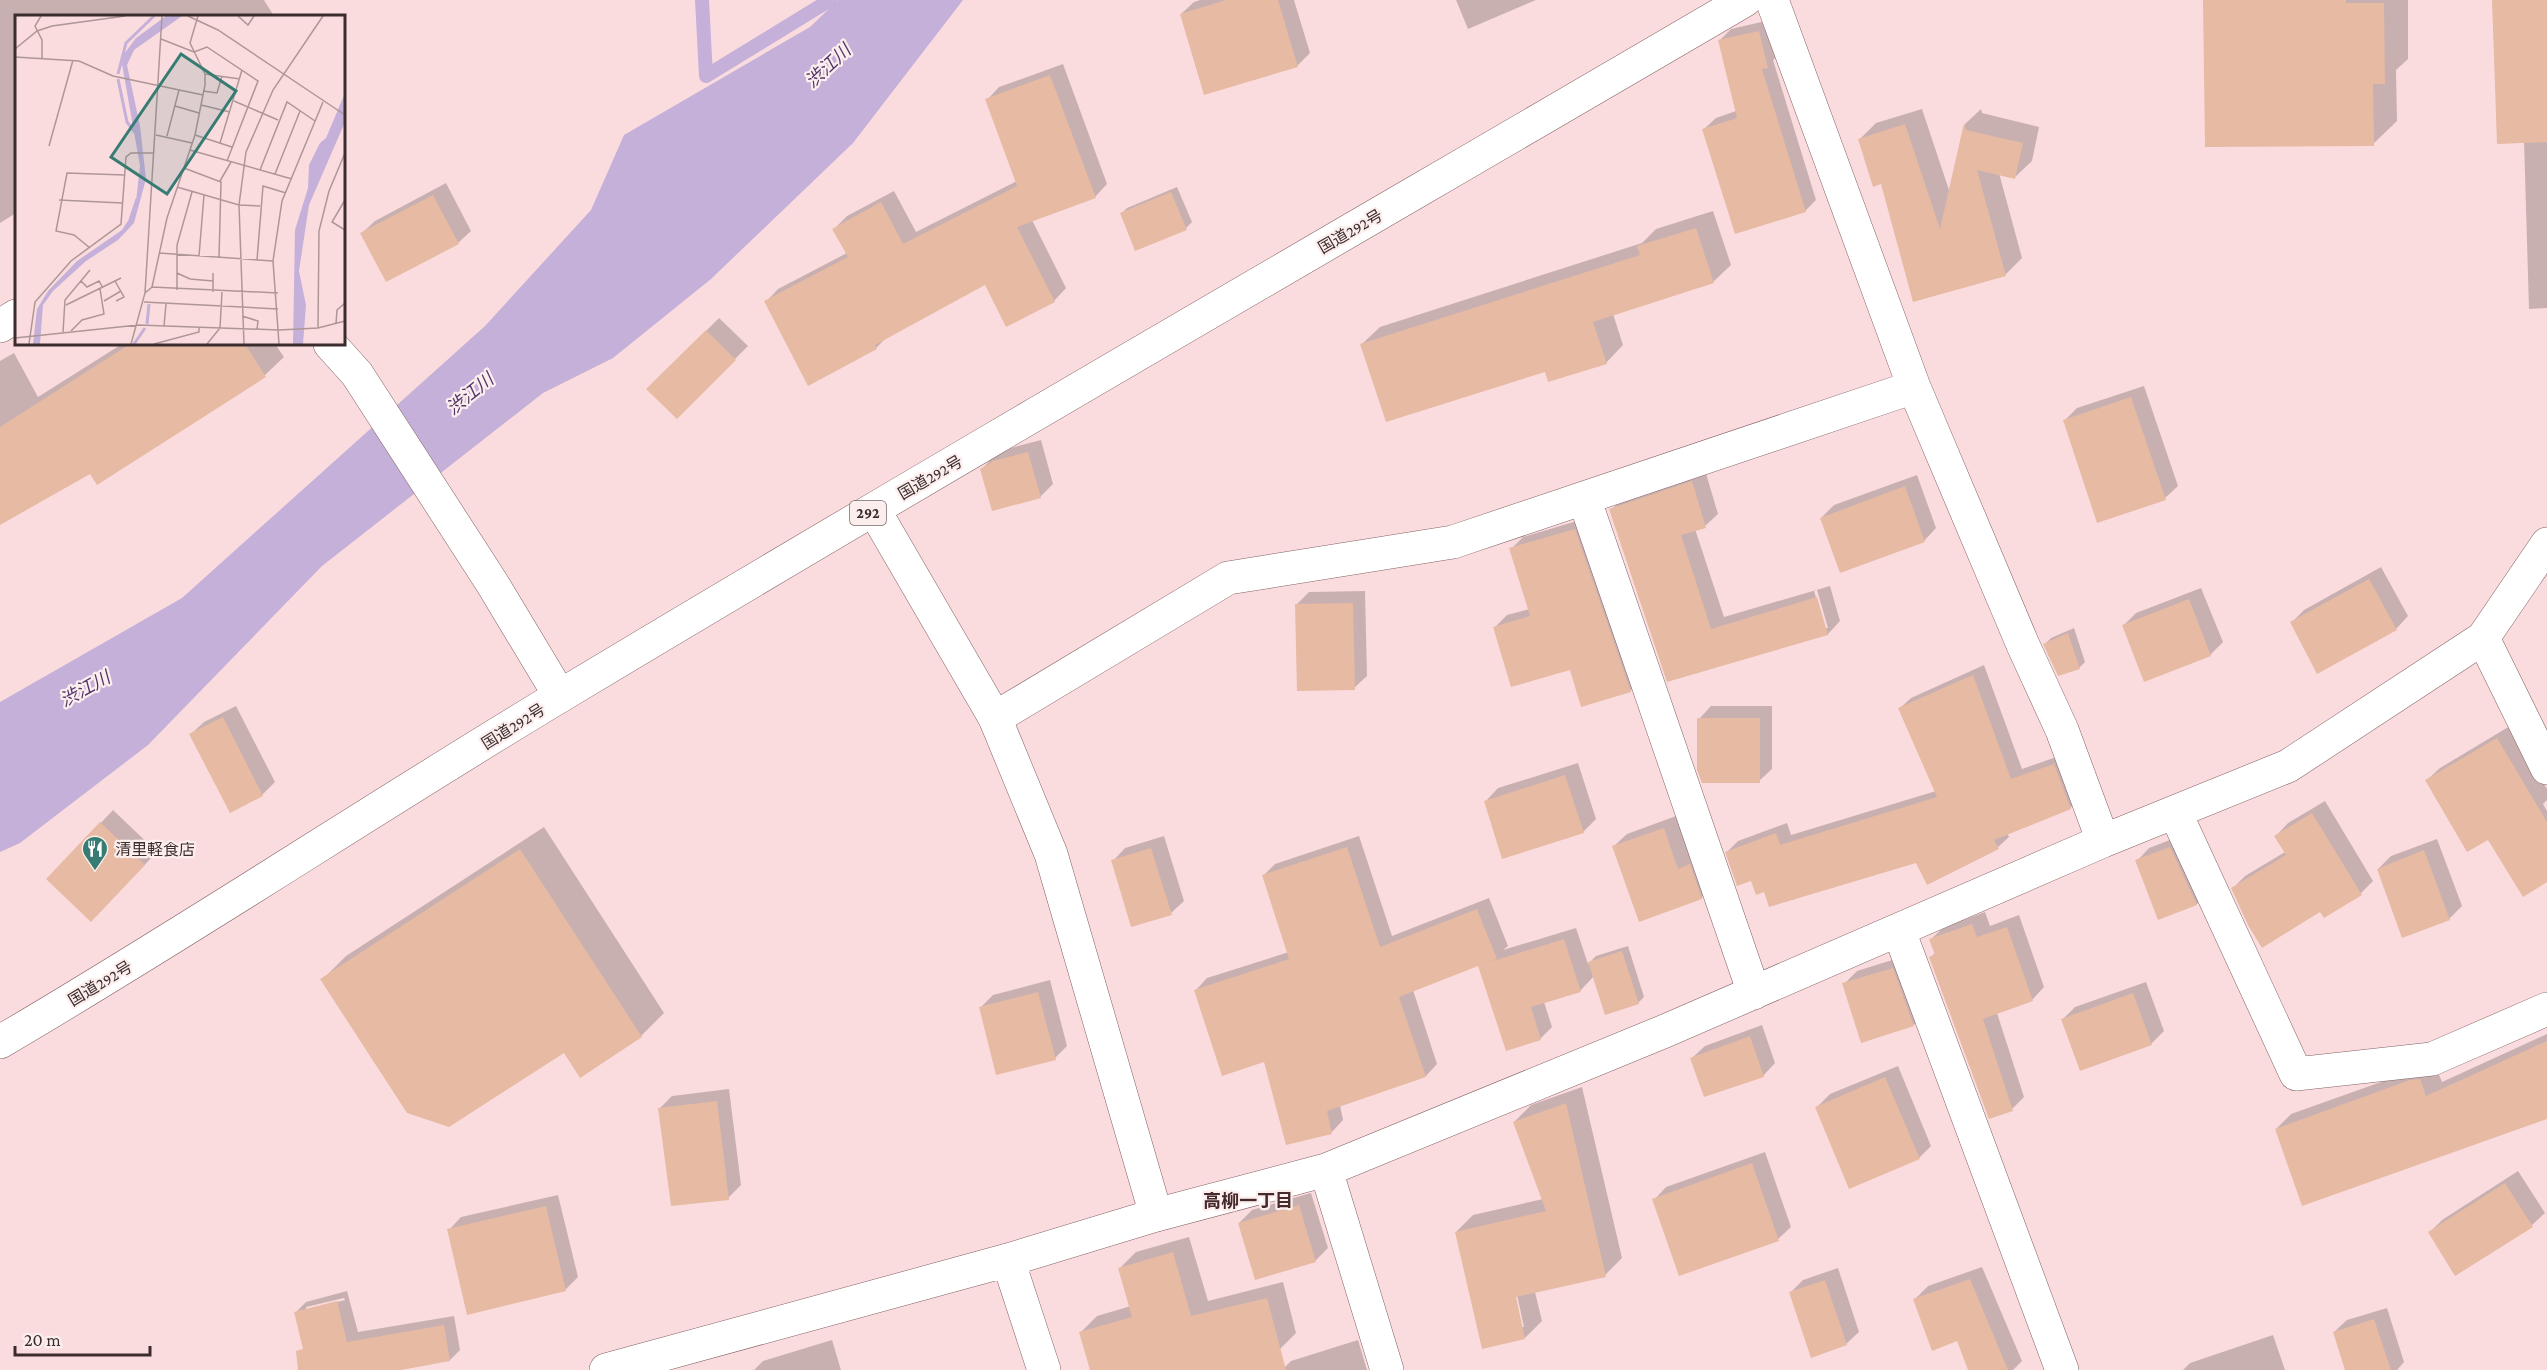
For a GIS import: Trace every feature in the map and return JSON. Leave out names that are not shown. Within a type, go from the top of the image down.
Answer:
[{"type":"main road","name":"国道292号","points":[[0,1042],[135,963],[560,696],[1745,0]]},
{"type":"main road","points":[[1772,0],[1914,387],[2023,645],[2062,730],[2103,841]]},
{"type":"main road","points":[[0,326],[15,317]]},
{"type":"main road","points":[[331,345],[357,374],[492,583],[560,696]]},
{"type":"main road","points":[[995,718],[1228,578],[1454,542],[1914,387]]},
{"type":"main road","points":[[1584,498],[1754,993]]},
{"type":"main road","points":[[874,510],[995,718],[1051,854],[1156,1215]]},
{"type":"main road","points":[[624,1368],[1008,1260],[1156,1215],[1326,1170],[1754,993],[2103,841],[2288,766],[2483,638],[2547,544]]},
{"type":"main road","points":[[2483,638],[2547,768]]},
{"type":"main road","points":[[2175,812],[2296,1074],[2433,1059],[2547,1009]]},
{"type":"main road","points":[[1899,931],[2062,1370]]},
{"type":"main road","points":[[1326,1170],[1387,1370]]},
{"type":"main road","points":[[1008,1260],[1044,1370]]},
{"type":"water","name":"渋江川","points":[[838,0],[963,0],[853,143],[711,279],[613,358],[543,393],[322,566],[148,745],[20,843],[0,852],[0,702],[182,598],[485,326],[591,210],[624,135],[810,27]]},
{"type":"building","points":[[1226,0],[1278,0],[1298,67],[1204,95],[1180,14]]},
{"type":"building","points":[[2203,0],[2346,0],[2346,3],[2384,3],[2385,84],[2373,84],[2374,146],[2205,147]]},
{"type":"building","points":[[2492,0],[2547,0],[2547,142],[2497,144]]},
{"type":"building","points":[[1759,31],[1768,68],[1762,69],[1806,212],[1735,234],[1702,129],[1737,118],[1718,40]]},
{"type":"building","points":[[1050,75],[1096,198],[1017,227],[1055,302],[1006,327],[985,285],[875,345],[877,349],[808,386],[764,301],[848,257],[832,229],[881,202],[903,244],[1017,186],[985,99]]},
{"type":"building","points":[[1964,123],[1966,130],[2023,143],[2015,179],[1977,170],[2006,276],[1913,302],[1881,184],[1873,187],[1858,139],[1905,124],[1940,229]]},
{"type":"building","points":[[1171,192],[1187,230],[1135,251],[1120,213]]},
{"type":"building","points":[[433,195],[459,244],[386,282],[360,233]]},
{"type":"building","points":[[1696,228],[1714,283],[1593,322],[1607,364],[1548,382],[1545,372],[1386,422],[1360,344],[1640,255],[1637,246]]},
{"type":"building","points":[[706,330],[736,360],[677,419],[646,389]]},
{"type":"building","points":[[128,345],[246,345],[266,377],[97,485],[90,474],[0,525],[0,427]]},
{"type":"building","points":[[2131,397],[2166,500],[2097,523],[2063,420]]},
{"type":"building","points":[[1028,452],[1041,498],[992,511],[980,469],[993,461]]},
{"type":"building","points":[[1692,481],[1706,528],[1681,535],[1711,629],[1817,597],[1828,635],[1667,682],[1609,509]]},
{"type":"building","points":[[1905,486],[1925,542],[1840,573],[1820,518]]},
{"type":"building","points":[[1575,529],[1631,692],[1581,707],[1570,670],[1511,687],[1493,627],[1530,616],[1509,548]]},
{"type":"building","points":[[2369,579],[2397,630],[2317,674],[2290,622]]},
{"type":"building","points":[[2189,599],[2211,656],[2144,682],[2122,625]]},
{"type":"building","points":[[1353,603],[1355,690],[1297,691],[1295,604]]},
{"type":"building","points":[[2068,633],[2080,669],[2058,676],[2043,644]]},
{"type":"building","points":[[1973,675],[2011,779],[2054,764],[2071,809],[1994,840],[1999,849],[1927,885],[1916,863],[1769,907],[1764,892],[1756,895],[1751,881],[1737,886],[1725,852],[1776,833],[1780,845],[1937,797],[1898,708]]},
{"type":"building","points":[[223,717],[263,796],[230,813],[189,734]]},
{"type":"building","points":[[1697,718],[1760,718],[1760,783],[1702,783],[1697,770]]},
{"type":"building","points":[[2497,738],[2547,822],[2547,882],[2523,897],[2488,840],[2467,852],[2425,780]]},
{"type":"building","points":[[1565,775],[1584,833],[1502,859],[1484,801]]},
{"type":"building","points":[[2312,813],[2362,895],[2324,918],[2320,912],[2262,948],[2248,925],[2231,888],[2286,855],[2274,836]]},
{"type":"building","name":"清里軽食店","points":[[100,822],[145,865],[91,922],[46,879]]},
{"type":"building","points":[[1664,828],[1678,869],[1690,864],[1702,899],[1639,922],[1612,846]]},
{"type":"building","points":[[1347,847],[1380,947],[1477,909],[1497,959],[1490,962],[1564,939],[1581,992],[1531,1007],[1541,1040],[1506,1051],[1478,966],[1399,997],[1426,1077],[1327,1111],[1332,1134],[1286,1145],[1264,1062],[1222,1076],[1194,990],[1289,959],[1262,875]]},
{"type":"building","points":[[2170,847],[2197,905],[2158,920],[2135,860]]},
{"type":"building","points":[[1151,848],[1172,915],[1131,927],[1111,860]]},
{"type":"building","points":[[520,849],[642,1037],[580,1078],[564,1053],[449,1127],[407,1113],[320,979]]},
{"type":"building","points":[[2424,850],[2450,920],[2402,938],[2377,869]]},
{"type":"building","points":[[1972,924],[1977,937],[2007,927],[2033,1001],[1983,1019],[2013,1111],[1989,1119],[1929,957],[1935,955],[1929,939]]},
{"type":"building","points":[[1622,951],[1639,1004],[1605,1015],[1588,962]]},
{"type":"building","points":[[1893,968],[1914,1026],[1861,1043],[1842,983]]},
{"type":"building","points":[[1038,992],[1056,1060],[996,1075],[979,1007]]},
{"type":"building","points":[[2133,993],[2152,1045],[2080,1071],[2061,1019]]},
{"type":"building","points":[[1750,1036],[1764,1077],[1704,1097],[1690,1058]]},
{"type":"building","points":[[2547,1041],[2547,1119],[2302,1206],[2275,1129],[2410,1080],[2420,1079],[2426,1096]]},
{"type":"building","points":[[1885,1077],[1920,1159],[1849,1189],[1815,1107]]},
{"type":"building","points":[[717,1101],[729,1200],[671,1206],[658,1108]]},
{"type":"building","points":[[1566,1103],[1606,1277],[1516,1297],[1525,1339],[1482,1349],[1455,1232],[1546,1211],[1513,1122]]},
{"type":"building","points":[[1752,1163],[1779,1241],[1679,1276],[1652,1199]]},
{"type":"building","points":[[2505,1183],[2533,1227],[2455,1276],[2428,1232]]},
{"type":"building","points":[[1299,1205],[1316,1262],[1255,1280],[1238,1223]]},
{"type":"building","points":[[546,1206],[566,1291],[467,1315],[447,1229]]},
{"type":"building","points":[[1173,1252],[1191,1316],[1267,1298],[1286,1370],[1090,1370],[1079,1332],[1132,1317],[1118,1268]]},
{"type":"building","points":[[1970,1279],[2008,1370],[1968,1370],[1957,1341],[1932,1351],[1913,1299]]},
{"type":"building","points":[[1825,1280],[1847,1345],[1811,1358],[1789,1292]]},
{"type":"building","points":[[337,1301],[347,1342],[444,1325],[450,1361],[401,1370],[298,1370],[296,1351],[303,1349],[294,1312]]},
{"type":"building","points":[[2374,1319],[2391,1370],[2345,1370],[2333,1332]]},
{"type":"waterway","points":[[702,0],[706,76],[830,0]]},
{"type":"place","name":"清里軽食店","points":[[95,872]]},
{"type":"district","name":"高柳一丁目","points":[[1248,1201]]}]
